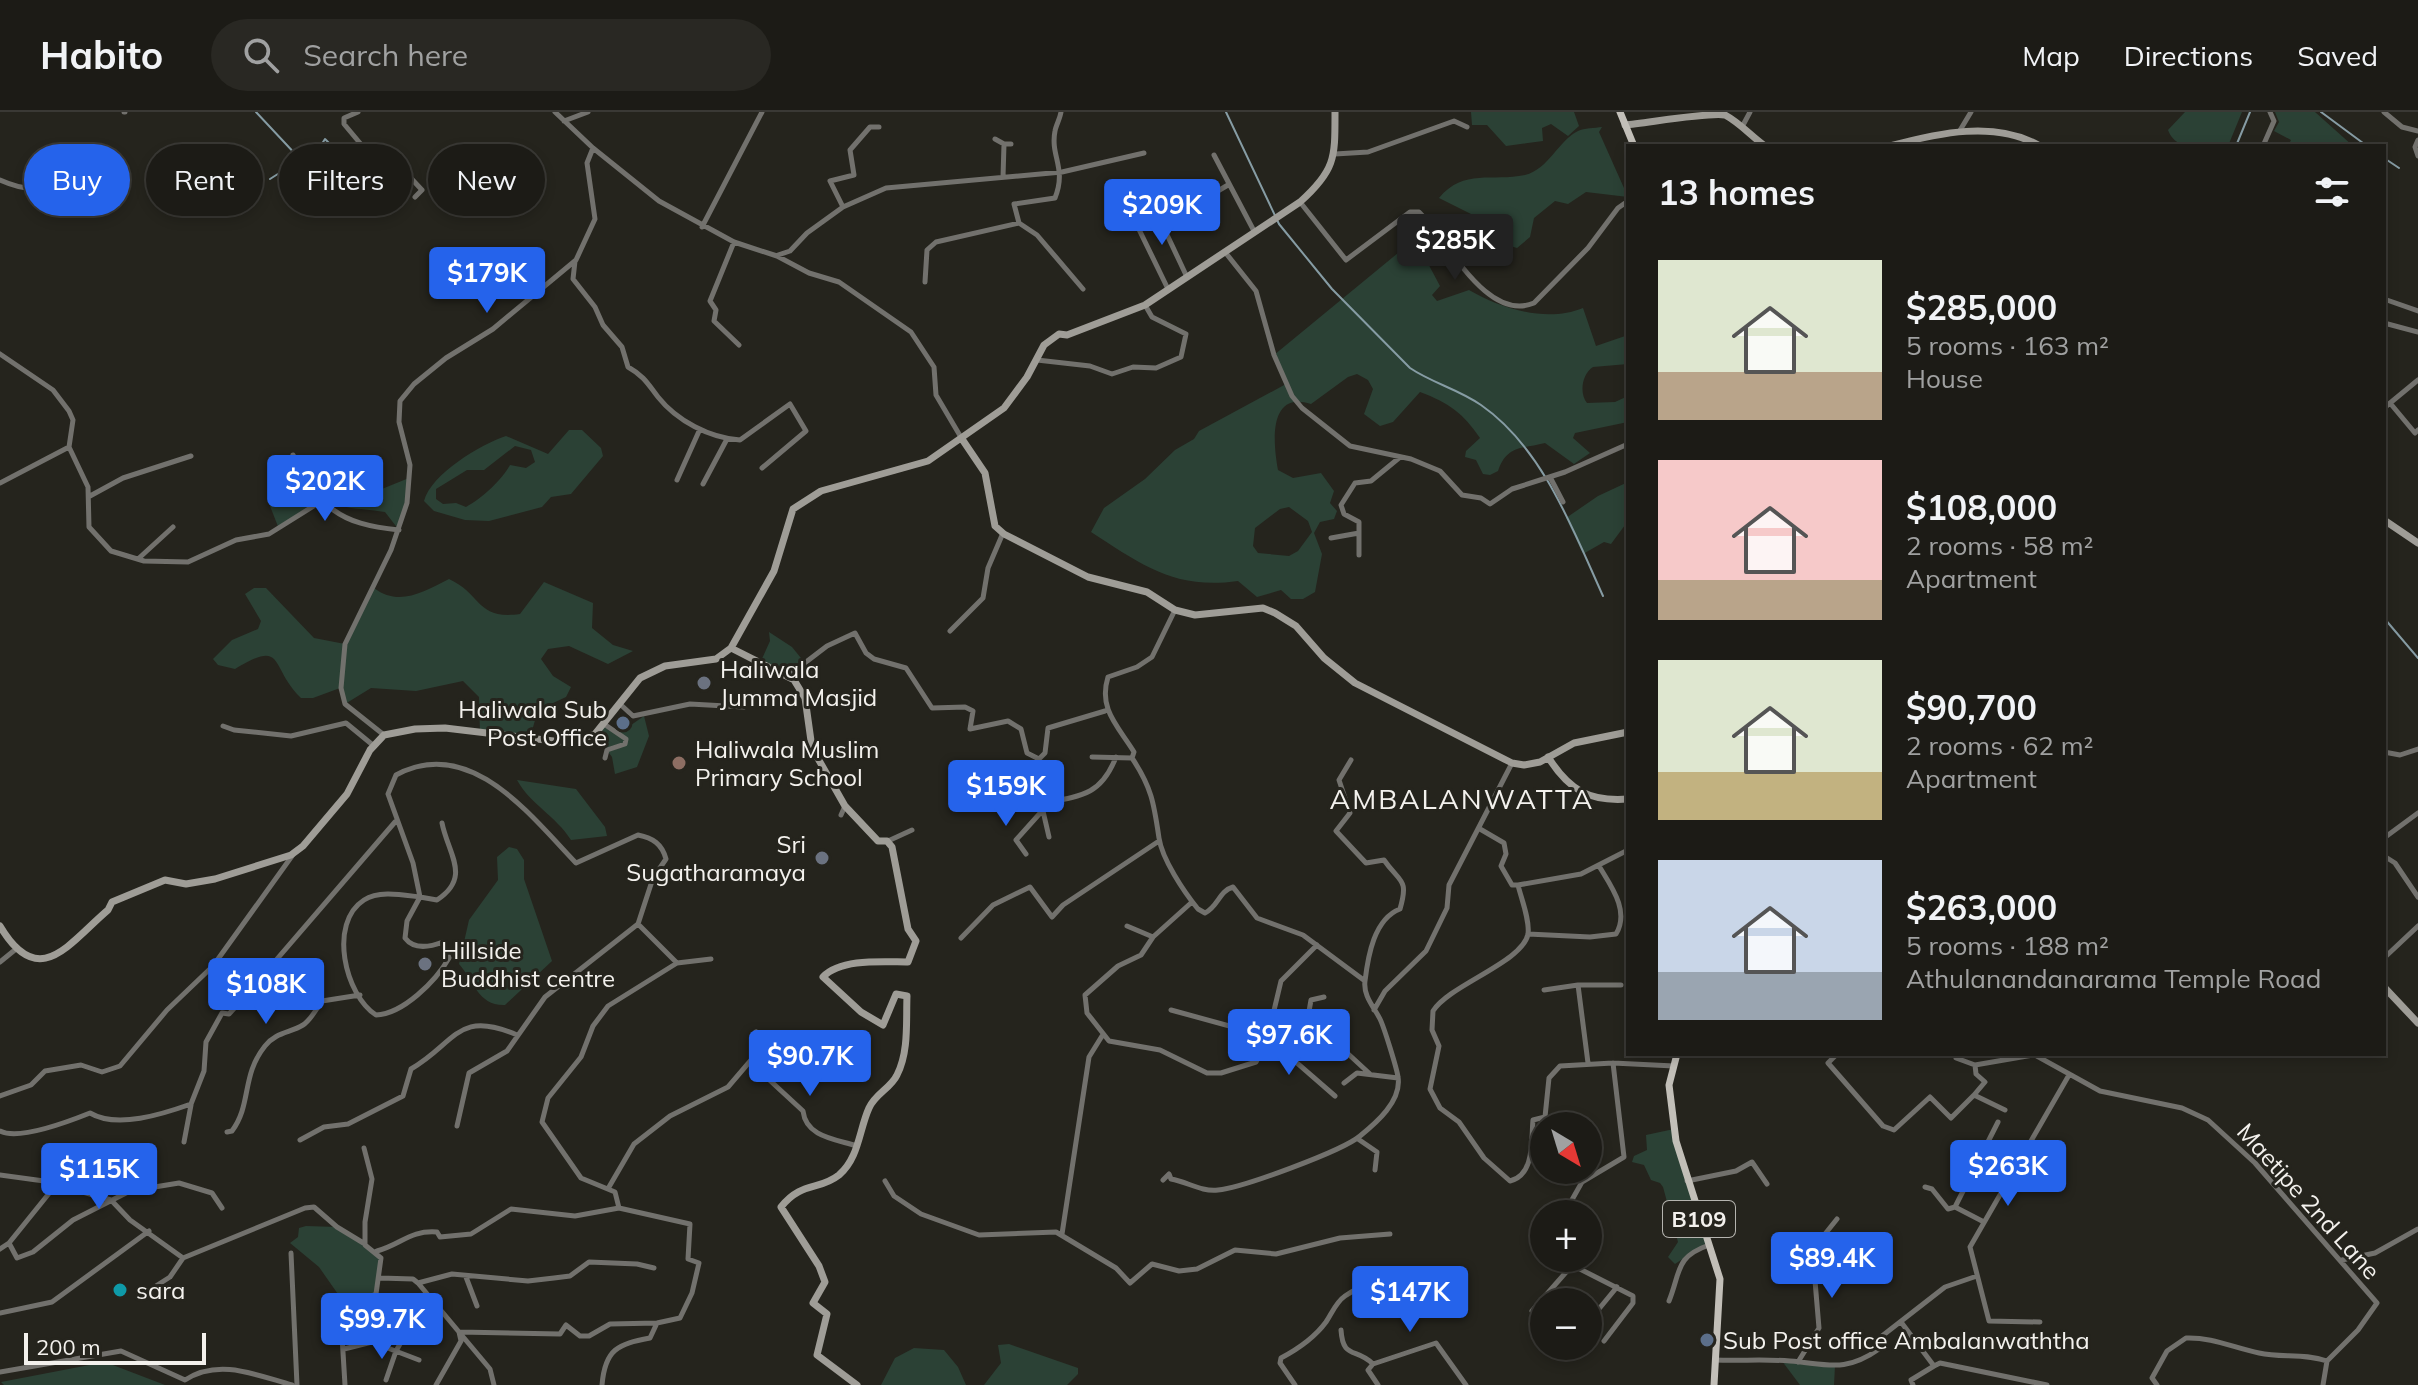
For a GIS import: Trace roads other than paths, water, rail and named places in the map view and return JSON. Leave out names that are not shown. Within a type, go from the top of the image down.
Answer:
[{"type":"main road","points":[[1620,112],[1633,144]]},
{"type":"main road","name":"B109","points":[[1676,1056],[1669,1085],[1670,1102],[1686,1181],[1720,1279],[1714,1385]]},
{"type":"street","points":[[358,112],[344,118],[344,124],[390,179],[407,174],[422,190],[415,197]]},
{"type":"street","points":[[555,112],[593,148],[659,201],[734,242],[839,282],[911,332],[934,367],[936,395],[985,473],[995,526],[1003,533],[1088,577],[1147,592],[1175,610],[1195,615],[1263,608],[1275,613],[1296,626],[1324,658],[1355,683],[1512,763],[1524,765],[1574,743],[1626,732]]},
{"type":"street","points":[[563,121],[588,112]]},
{"type":"street","points":[[702,227],[762,112]]},
{"type":"street","points":[[1061,112],[1054,132],[1062,172],[1055,198],[1014,204],[1019,223],[1037,235],[1083,289]]},
{"type":"street","points":[[0,1096],[31,1085],[45,1071],[87,1065],[102,1072],[120,1066],[167,1010],[213,966],[240,924],[265,897],[291,855],[347,794],[374,746],[384,735],[415,729],[445,728],[570,743],[595,734],[640,678],[665,666],[716,659],[731,648],[774,571],[793,509],[821,491],[928,461],[1004,408],[1044,345],[1059,334],[1067,335],[1145,305],[1300,202],[1323,182],[1335,154],[1335,112]]},
{"type":"street","points":[[1625,125],[1659,122],[1702,112],[1722,113],[1763,144]]},
{"type":"street","points":[[1742,127],[1750,112]]},
{"type":"street","points":[[1959,132],[1971,112]]},
{"type":"street","points":[[2264,144],[2274,121],[2270,112]]},
{"type":"street","points":[[2384,112],[2402,127],[2418,131]]},
{"type":"street","points":[[1335,154],[1368,152],[1454,121],[1467,127]]},
{"type":"street","points":[[843,207],[830,181],[854,175],[850,150],[870,127],[879,127]]},
{"type":"street","points":[[1900,144],[1959,132],[1999,133],[2034,144]]},
{"type":"street","points":[[995,139],[1008,144],[1003,177]]},
{"type":"street","points":[[2418,140],[2415,147],[2418,156]]},
{"type":"street","points":[[593,148],[587,163],[595,219],[576,260],[573,279],[595,307],[603,325],[622,347],[628,367],[647,378],[658,398],[673,412],[700,429],[727,439],[740,440],[790,404],[806,431],[762,468]]},
{"type":"street","points":[[777,256],[790,251],[807,233],[843,207],[886,188],[1062,172],[1144,153]]},
{"type":"street","points":[[1214,155],[1254,231]]},
{"type":"street","points":[[0,180],[24,186]]},
{"type":"street","points":[[1186,275],[1162,224],[1228,185]]},
{"type":"street","points":[[1300,202],[1346,260],[1410,212],[1419,212],[1436,229],[1479,286],[1494,298],[1525,307],[1534,303],[1588,248],[1618,208],[1626,202]]},
{"type":"street","points":[[1132,215],[1168,289]]},
{"type":"street","points":[[925,282],[927,250],[936,242],[1019,223]]},
{"type":"street","points":[[734,242],[710,301],[716,310],[714,321],[739,345]]},
{"type":"street","points":[[1224,252],[1256,291],[1274,355],[1292,396],[1302,408],[1350,446],[1400,457],[1440,471],[1462,495],[1490,504],[1512,489],[1626,445]]},
{"type":"street","points":[[384,735],[345,704],[341,688],[345,644],[399,530],[407,503],[410,465],[399,422],[400,401],[435,367],[493,329],[576,260]]},
{"type":"street","points":[[2386,300],[2418,311]]},
{"type":"street","points":[[1037,360],[1090,366],[1112,374],[1133,367],[1156,368],[1174,363],[1184,352],[1186,334],[1152,317],[1145,305]]},
{"type":"street","points":[[2386,324],[2418,332]]},
{"type":"street","points":[[0,354],[53,390],[69,411],[73,420],[69,447],[90,496],[91,531],[111,551],[138,560],[188,562],[236,540],[269,534],[320,502]]},
{"type":"street","points":[[2386,406],[2418,380]]},
{"type":"street","points":[[2390,403],[2407,428],[2415,433],[2418,430]]},
{"type":"street","points":[[677,480],[700,429]]},
{"type":"street","points":[[703,484],[727,439]]},
{"type":"street","points":[[0,483],[69,447]]},
{"type":"street","points":[[293,455],[320,502],[356,523],[399,530]]},
{"type":"street","points":[[90,496],[123,478],[191,456]]},
{"type":"street","points":[[1359,555],[1359,522],[1344,514],[1341,505],[1355,483],[1371,481],[1400,457]]},
{"type":"street","points":[[1546,478],[1563,502]]},
{"type":"street","points":[[2386,521],[2418,543]]},
{"type":"street","points":[[138,560],[173,527]]},
{"type":"street","points":[[950,631],[983,598],[988,568],[1003,533]]},
{"type":"street","points":[[1331,538],[1359,533]]},
{"type":"street","points":[[1175,610],[1152,657],[1137,667],[1108,677],[1106,710],[1131,747],[1132,758],[1151,789],[1158,811],[1159,841],[1192,902],[1205,913],[1233,887],[1257,918],[1303,935],[1365,981]]},
{"type":"street","points":[[789,675],[827,646],[855,633],[860,645],[874,659],[906,668],[932,708],[965,707],[973,711],[970,729],[1008,721],[1021,729],[1027,753],[1039,759],[1045,753],[1048,728],[1106,710]]},
{"type":"street","points":[[731,648],[789,675],[805,698],[812,748],[845,806],[878,841],[887,841],[912,830]]},
{"type":"street","points":[[619,703],[633,716],[690,704],[744,707]]},
{"type":"street","points":[[223,726],[291,736],[346,723],[374,746]]},
{"type":"street","points":[[604,724],[626,739],[625,744],[607,750],[605,758]]},
{"type":"street","points":[[2386,752],[2400,755],[2418,749]]},
{"type":"street","points":[[1092,757],[1132,758]]},
{"type":"street","points":[[1026,854],[1016,840],[1048,802],[1080,796],[1099,786],[1109,776],[1116,757]]},
{"type":"street","points":[[1548,757],[1573,790],[1592,799],[1626,799]]},
{"type":"street","points":[[1163,1180],[1169,1174],[1171,1179],[1198,1189],[1219,1190],[1308,1162],[1358,1139],[1390,1106],[1399,1078],[1380,1019],[1364,988],[1374,940],[1386,918],[1400,909],[1406,889],[1404,881],[1384,860],[1366,863],[1336,831],[1350,813],[1339,780],[1351,760]]},
{"type":"street","points":[[442,823],[456,863],[452,888],[437,900],[420,897],[375,896],[356,907],[343,936],[343,955],[371,1013],[381,1015],[428,985],[442,972],[450,953],[443,942],[420,946],[405,938],[407,921],[420,897],[413,863],[388,794],[396,775],[425,763],[457,764],[487,779],[517,804],[576,863],[638,835],[648,837],[663,847],[666,859],[653,878],[638,924],[545,997],[507,1051],[465,1080],[457,1126]]},
{"type":"street","points":[[1374,1011],[1385,991],[1426,951],[1447,908],[1449,885],[1512,763]]},
{"type":"street","points":[[841,815],[845,806]]},
{"type":"street","points":[[1043,811],[1049,837]]},
{"type":"street","points":[[2386,837],[2418,813]]},
{"type":"street","points":[[184,1142],[191,1104],[204,1071],[206,1042],[222,1013],[229,1014],[240,1002],[396,821]]},
{"type":"street","points":[[1480,829],[1504,843],[1506,854],[1501,866],[1512,885],[1581,874],[1626,851]]},
{"type":"street","points":[[857,1385],[817,1355],[827,1314],[813,1303],[825,1282],[819,1266],[781,1207],[803,1187],[842,1173],[857,1146],[870,1105],[897,1078],[903,1057],[907,996],[896,994],[883,1025],[838,993],[823,977],[827,972],[863,963],[911,960],[916,941],[908,929],[892,847],[887,841]]},
{"type":"street","points":[[961,938],[993,905],[1030,887],[1052,917],[1063,905],[1159,841]]},
{"type":"street","points":[[0,926],[16,949],[38,960],[52,959],[108,910],[112,902],[165,880],[186,884],[215,879],[291,855]]},
{"type":"street","points":[[2386,857],[2395,863],[2418,897]]},
{"type":"street","points":[[1528,934],[1590,937],[1616,934],[1621,925],[1619,902],[1599,866]]},
{"type":"street","points":[[1518,885],[1528,934],[1521,945],[1489,972],[1468,981],[1433,1011],[1432,1030],[1439,1046],[1430,1089],[1440,1108],[1459,1122],[1484,1158],[1510,1181],[1525,1171],[1530,1158],[1533,1120],[1545,1117],[1546,1093],[1553,1071],[1560,1066],[1588,1063],[1674,1066]]},
{"type":"street","points":[[1192,902],[1153,937],[1141,955],[1118,966],[1085,995],[1087,1013],[1102,1036],[1109,1041],[1160,1050],[1207,1073],[1221,1073],[1256,1062],[1262,1057],[1281,981],[1317,945]]},
{"type":"street","points":[[638,924],[677,963]]},
{"type":"street","points":[[1127,926],[1153,937]]},
{"type":"street","points":[[2386,956],[2418,926]]},
{"type":"street","points":[[0,962],[16,949]]},
{"type":"street","points":[[619,1208],[615,1192],[609,1187],[589,1183],[571,1167],[546,1131],[542,1113],[553,1091],[581,1057],[593,1026],[608,1006],[677,963],[711,959]]},
{"type":"street","points":[[1578,985],[1588,1063]]},
{"type":"street","points":[[1544,990],[1578,985],[1621,985]]},
{"type":"street","points":[[2386,989],[2418,1023]]},
{"type":"street","points":[[227,1132],[232,1131],[243,1116],[247,1078],[266,1045],[283,1031],[303,1025],[322,1001],[360,995]]},
{"type":"street","points":[[1324,997],[1311,1000],[1308,1017],[1370,1074]]},
{"type":"street","points":[[1171,1010],[1266,1036],[1335,1096]]},
{"type":"street","points":[[300,1140],[324,1127],[348,1124],[403,1096],[411,1069],[433,1057],[448,1038],[467,1027],[497,1027],[517,1035]]},
{"type":"street","points":[[609,1187],[634,1144],[670,1116],[728,1087],[751,1063],[764,1045],[756,1032]]},
{"type":"street","points":[[1062,1234],[1089,1057],[1102,1036]]},
{"type":"street","points":[[1835,1056],[1828,1063],[1883,1126],[1894,1130],[1930,1097],[1951,1118],[1985,1082],[1976,1074],[1975,1065]]},
{"type":"street","points":[[1956,1058],[1975,1065],[2022,1056]]},
{"type":"street","name":"Maetipe 2nd Lane","points":[[2036,1056],[2100,1091],[2182,1108],[2208,1120],[2255,1163],[2377,1303],[2358,1330],[2327,1361]]},
{"type":"street","points":[[751,1063],[803,1111],[805,1123],[811,1131],[857,1146]]},
{"type":"street","points":[[1572,1200],[1582,1182],[1624,1157],[1613,1063]]},
{"type":"street","points":[[1344,1083],[1357,1073],[1399,1078]]},
{"type":"street","points":[[2044,1114],[2068,1074]]},
{"type":"street","points":[[2040,1322],[1989,1321],[1970,1247],[2068,1074]]},
{"type":"street","points":[[1974,1095],[2005,1110]]},
{"type":"street","points":[[0,1131],[17,1134],[54,1127],[90,1113],[98,1118],[134,1119],[191,1104]]},
{"type":"street","points":[[1955,1207],[1998,1122]]},
{"type":"street","points":[[1358,1139],[1377,1152],[1375,1170]]},
{"type":"street","points":[[364,1148],[372,1179],[365,1222],[365,1245]]},
{"type":"street","points":[[1686,1181],[1736,1171],[1752,1162],[1767,1184]]},
{"type":"street","points":[[0,1175],[95,1193],[111,1200],[130,1220],[183,1258]]},
{"type":"street","points":[[885,1181],[894,1196],[921,1214],[979,1235],[1062,1234],[1123,1273],[1130,1283],[1152,1264],[1179,1271],[1197,1269],[1235,1250],[1276,1254],[1340,1238],[1390,1234]]},
{"type":"street","points":[[9,1243],[17,1258],[33,1252],[73,1220],[130,1191],[179,1183],[212,1193],[222,1208]]},
{"type":"street","points":[[0,1249],[9,1243],[55,1186]]},
{"type":"street","points":[[1925,1187],[1932,1189],[1948,1209],[1955,1207],[1984,1222]]},
{"type":"street","points":[[148,1291],[170,1277],[183,1258],[314,1207],[337,1227],[377,1251],[381,1258],[376,1294],[347,1307],[344,1385]]},
{"type":"street","points":[[377,1251],[391,1247],[417,1230],[437,1232],[440,1237],[471,1234],[511,1209],[575,1216],[619,1208],[690,1224],[688,1259],[699,1263],[692,1293],[680,1318],[657,1323],[619,1323],[589,1336],[574,1334],[566,1325],[560,1334],[459,1332]]},
{"type":"street","points":[[1798,1362],[1819,1328],[1813,1257],[1817,1244],[1837,1219]]},
{"type":"street","points":[[2342,1260],[2375,1253],[2418,1229]]},
{"type":"street","points":[[0,1313],[52,1302],[149,1231]]},
{"type":"street","points":[[1669,1301],[1680,1263],[1695,1250],[1709,1245]]},
{"type":"street","points":[[0,1372],[121,1351],[185,1380],[200,1370],[212,1367],[295,1385],[291,1253]]},
{"type":"street","points":[[418,1283],[439,1275],[528,1281],[570,1276],[589,1262],[637,1264],[654,1268]]},
{"type":"street","points":[[1295,1385],[1280,1363],[1281,1358],[1301,1346],[1325,1323],[1343,1297],[1379,1277],[1403,1269],[1410,1271],[1427,1290]]},
{"type":"street","points":[[1589,1272],[1633,1296],[1633,1303],[1604,1341]]},
{"type":"street","points":[[1715,1360],[1798,1362],[1828,1367],[1855,1363],[1879,1349],[1882,1336],[1945,1287],[1977,1276]]},
{"type":"street","points":[[466,1277],[477,1306]]},
{"type":"street","points":[[380,1278],[413,1279],[418,1283],[490,1369],[494,1385]]},
{"type":"street","points":[[1602,1305],[1617,1287]]},
{"type":"street","points":[[386,1380],[396,1351],[428,1295]]},
{"type":"street","points":[[1901,1322],[1934,1366]]},
{"type":"street","points":[[602,1385],[604,1367],[615,1348],[621,1343],[650,1338],[657,1323]]},
{"type":"street","points":[[1341,1330],[1342,1345],[1373,1364]]},
{"type":"street","points":[[436,1385],[461,1341],[459,1332]]},
{"type":"street","points":[[2157,1385],[2152,1378],[2167,1351],[2186,1338],[2229,1344],[2257,1353],[2292,1354],[2327,1361],[2323,1385]]},
{"type":"street","points":[[343,1349],[352,1344],[372,1342],[419,1360]]},
{"type":"street","points":[[1378,1385],[1368,1370],[1373,1364],[1436,1343],[1466,1385]]},
{"type":"street","points":[[1913,1385],[1911,1380],[1940,1363],[2047,1385]]},
{"type":"waterway","points":[[256,112],[286,144]]},
{"type":"waterway","points":[[1226,112],[1279,224],[1332,289],[1410,368],[1481,405],[1522,444],[1568,518],[1603,596]]},
{"type":"waterway","points":[[2237,144],[2250,112]]},
{"type":"waterway","points":[[2321,112],[2364,144]]},
{"type":"waterway","points":[[322,144],[325,139],[330,144]]},
{"type":"waterway","points":[[2386,159],[2399,168]]},
{"type":"waterway","points":[[270,179],[279,173]]},
{"type":"waterway","points":[[2386,620],[2418,658]]},
{"type":"place","name":"Haliwala Jumma Masjid","points":[[704,683]]},
{"type":"place","name":"Haliwala Sub Post Office","points":[[623,723]]},
{"type":"place","name":"Haliwala Muslim Primary School","points":[[679,763]]},
{"type":"place","name":"Sri Sugatharamaya","points":[[822,858]]},
{"type":"place","name":"Hillside Buddhist centre","points":[[425,964]]},
{"type":"place","name":"sara","points":[[120,1290]]},
{"type":"place","name":"Sub Post office Ambalanwaththa","points":[[1707,1340]]},
{"type":"district","name":"AMBALANWATTA","points":[[1462,798]]}]
